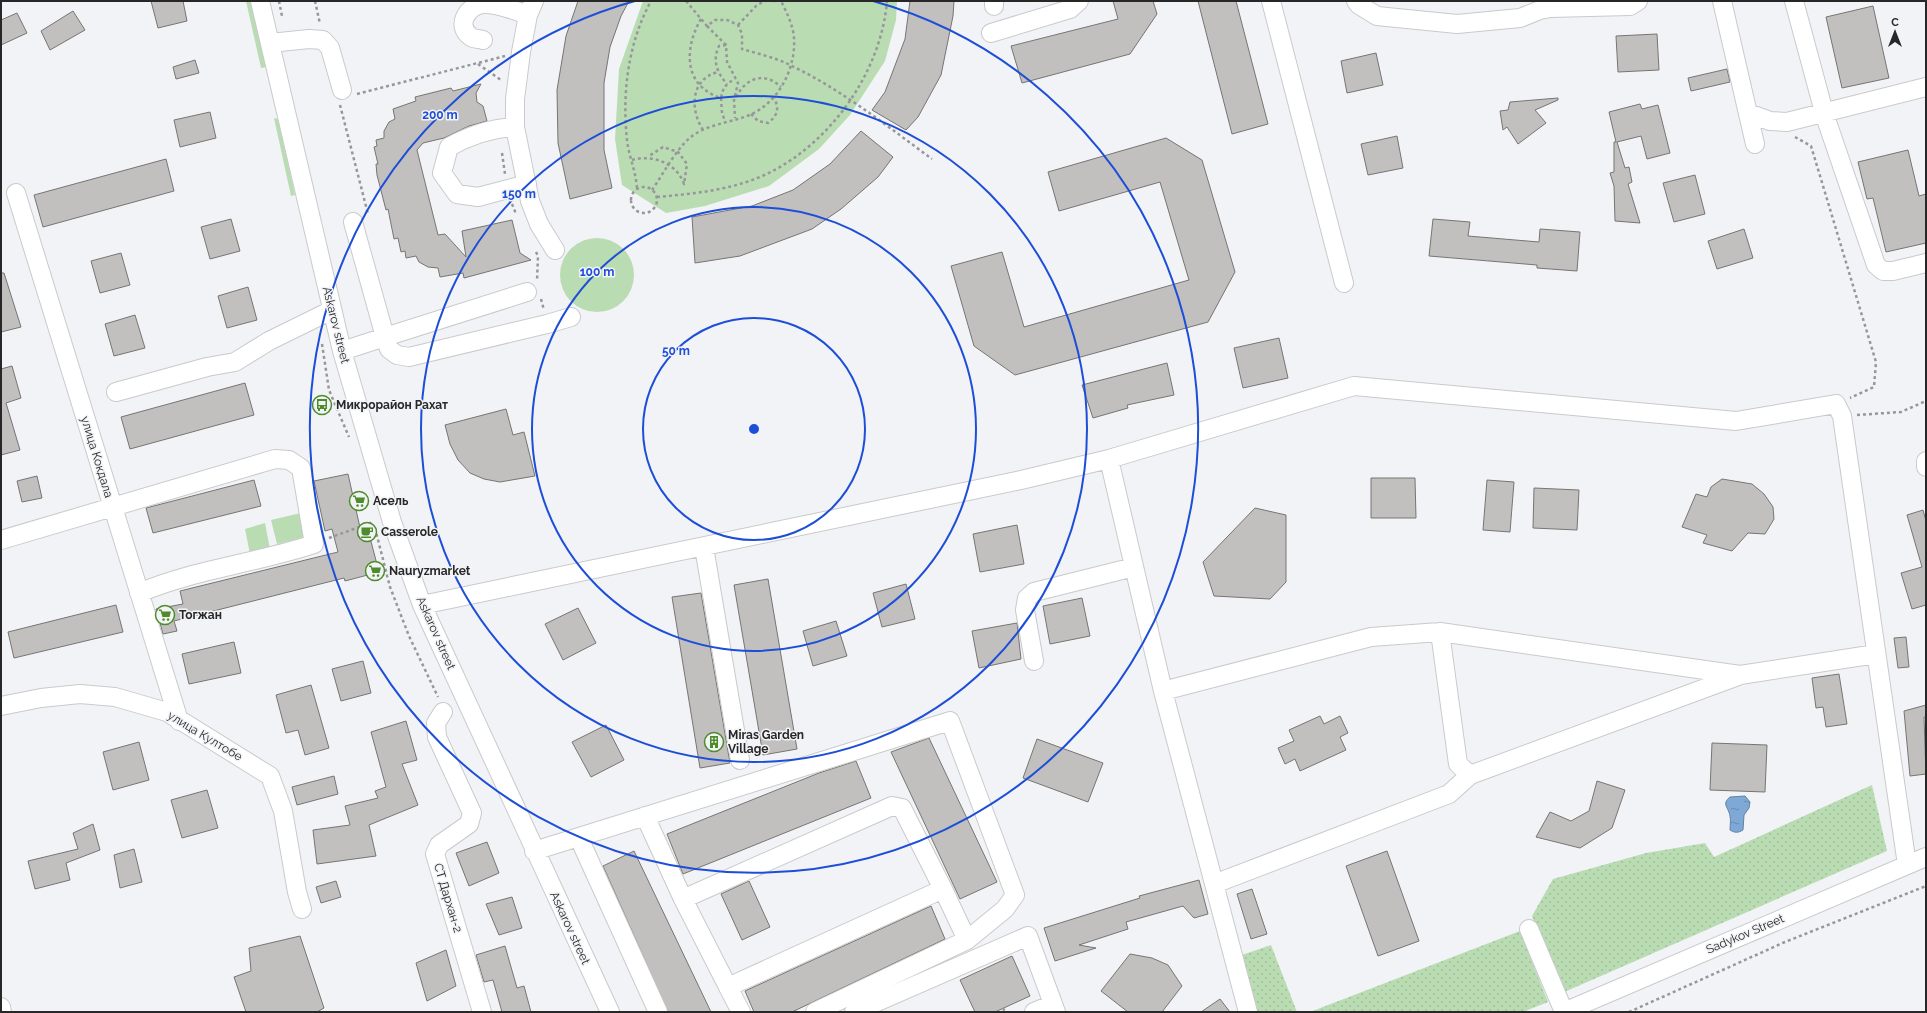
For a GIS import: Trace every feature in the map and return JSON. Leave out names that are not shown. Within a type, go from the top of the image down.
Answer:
[{"type":"street","name":"Askarov street","points":[[260,1],[342,351],[392,522],[422,605],[534,852],[610,1012]]},
{"type":"street","points":[[991,33],[1070,9],[1079,1]]},
{"type":"street","points":[[1271,1],[1344,283]]},
{"type":"street","points":[[1356,1],[1359,5],[1377,16],[1457,24],[1520,18],[1540,10],[1550,8],[1630,6],[1638,1]]},
{"type":"street","points":[[1722,1],[1755,144]]},
{"type":"street","points":[[1794,1],[1824,111],[1876,265],[1883,271],[1893,271],[1926,264]]},
{"type":"street","points":[[483,40],[472,38],[467,33],[464,25],[466,13],[472,7],[484,4],[531,8],[521,52],[515,99],[515,127],[530,201],[539,224],[555,250]]},
{"type":"street","points":[[270,43],[309,39],[323,40],[330,48],[345,95]]},
{"type":"street","points":[[1748,113],[1770,121],[1787,122],[1824,111],[1926,87]]},
{"type":"street","points":[[515,127],[504,128],[465,138],[449,147],[442,173],[457,194],[478,197],[527,184]]},
{"type":"street","name":"улица Кокдала","points":[[16,193],[179,721]]},
{"type":"street","points":[[361,221],[385,337],[389,349],[398,355],[409,357],[571,317]]},
{"type":"street","points":[[342,351],[527,292]]},
{"type":"street","points":[[116,392],[207,367],[236,362],[268,341],[332,310]]},
{"type":"street","points":[[422,605],[1021,480],[1109,459],[1354,386],[1736,421],[1839,410],[1907,865]]},
{"type":"street","points":[[1,540],[275,459],[289,460],[300,468],[314,544],[286,553],[225,566],[139,593]]},
{"type":"street","points":[[1109,459],[1163,691],[1248,1012]]},
{"type":"street","points":[[1926,461],[1926,467]]},
{"type":"street","points":[[704,547],[740,760]]},
{"type":"street","points":[[1034,661],[1025,610],[1027,598],[1034,592],[1134,567]]},
{"type":"street","points":[[1163,691],[1371,637],[1440,632],[1740,675]]},
{"type":"street","points":[[1440,632],[1458,764],[1470,775]]},
{"type":"street","points":[[1214,884],[1449,794],[1470,775],[1740,675],[1876,654]]},
{"type":"street","name":"улица Култобе","points":[[1,706],[41,698],[80,694],[115,697],[167,712],[179,721],[230,750],[270,776],[283,811],[295,885],[302,909]]},
{"type":"street","name":"СТ Дархан-2","points":[[443,712],[436,723],[437,737],[472,813],[469,824],[439,844],[435,854],[482,1012]]},
{"type":"street","points":[[534,852],[644,816],[950,721],[1015,895],[1005,909],[967,940],[815,1012]]},
{"type":"street","points":[[683,899],[892,806],[902,808],[967,940]]},
{"type":"street","points":[[644,816],[683,899],[741,1012]]},
{"type":"street","points":[[579,838],[658,1012]]},
{"type":"street","name":"Sadykov Street","points":[[1564,1012],[1926,857]]},
{"type":"street","points":[[728,987],[943,889]]},
{"type":"street","points":[[1529,929],[1564,1012]]},
{"type":"street","points":[[854,1012],[940,980],[1028,936],[1047,1009]]},
{"type":"street","points":[[1,1008],[2,1012]]},
{"type":"path","points":[[638,188],[626,119],[628,74],[632,49],[641,23],[651,1]]},
{"type":"path","points":[[686,1],[707,26],[726,45],[727,62],[738,83],[734,100],[735,118]]},
{"type":"path","points":[[738,25],[756,6],[764,1]]},
{"type":"path","points":[[652,190],[678,152],[694,135],[725,121],[751,114],[765,106],[774,98],[791,65],[794,51],[792,25],[781,1]]},
{"type":"path","points":[[657,197],[698,194],[756,178],[778,167],[802,152],[844,111],[866,74],[876,50],[887,1]]},
{"type":"path","points":[[701,19],[691,40],[689,53],[690,64],[693,74],[700,84],[721,98]]},
{"type":"path","points":[[707,26],[715,20],[727,20],[738,25],[742,34],[742,49],[791,65],[850,100],[932,159]]},
{"type":"path","points":[[726,45],[719,46],[715,58],[718,72],[726,84]]},
{"type":"path","points":[[361,221],[345,95],[512,54]]},
{"type":"path","points":[[477,63],[502,81]]},
{"type":"path","points":[[703,130],[694,110],[696,92],[700,84],[718,72]]},
{"type":"path","points":[[725,121],[722,113],[721,98],[723,88],[726,84],[735,79]]},
{"type":"path","points":[[734,100],[744,83],[750,80],[767,80],[776,82],[781,87]]},
{"type":"path","points":[[751,114],[758,121],[768,123],[773,119],[777,112],[778,104],[774,98]]},
{"type":"path","points":[[1787,122],[1792,135],[1811,146],[1876,362],[1874,387],[1839,410]]},
{"type":"path","points":[[632,160],[648,156],[663,147],[678,152],[687,164],[684,184],[681,177],[669,165],[648,156]]},
{"type":"path","points":[[645,187],[652,190],[657,197],[656,205],[651,211],[643,213],[635,210],[631,203],[632,194],[638,188],[645,187]]},
{"type":"path","points":[[1839,410],[1901,412],[1926,401]]},
{"type":"path","points":[[314,544],[374,522]]},
{"type":"path","points":[[1629,1012],[1785,942],[1926,886]]},
{"type":"path","points":[[1003,1008],[1005,1012]]},
{"type":"green space","points":[[246,1],[251,1],[267,67],[261,68]]},
{"type":"green space","points":[[643,1],[897,1],[896,20],[885,61],[850,115],[819,149],[769,186],[705,206],[666,213],[622,185],[615,139],[619,69]]},
{"type":"green space","points":[[274,118],[278,119],[295,195],[291,196]]},
{"type":"green space","points":[[590,238],[604,238],[618,244],[628,254],[634,268],[632,289],[628,296],[618,306],[604,312],[590,312],[576,306],[566,296],[560,282],[560,268],[566,254],[576,244]]},
{"type":"green space","points":[[318,509],[324,533],[277,544],[271,520]]},
{"type":"green space","points":[[265,523],[270,549],[250,554],[245,529]]},
{"type":"green space","points":[[1872,785],[1887,851],[1562,993],[1532,916],[1553,879],[1646,853],[1705,843],[1714,857]]},
{"type":"green space","points":[[1520,931],[1548,1002],[1523,1012],[1310,1012]]},
{"type":"green space","points":[[1271,945],[1297,1012],[1258,1012],[1239,956]]},
{"type":"water","points":[[1745,796],[1750,802],[1749,808],[1744,815],[1743,830],[1733,832],[1730,830],[1730,818],[1726,806],[1727,799],[1730,797]]},
{"type":"building","points":[[151,1],[183,1],[187,21],[158,28]]},
{"type":"building","points":[[578,1],[629,1],[621,16],[610,47],[604,83],[604,150],[612,188],[570,199],[558,143],[557,90],[566,36]]},
{"type":"building","points":[[910,1],[954,1],[953,16],[941,75],[918,117],[906,130],[872,110],[885,92],[905,39]]},
{"type":"building","points":[[1113,1],[1153,1],[1157,14],[1130,54],[1022,83],[1011,46],[1118,19]]},
{"type":"building","points":[[1198,1],[1236,1],[1268,124],[1232,134]]},
{"type":"building","points":[[1873,6],[1889,78],[1842,88],[1826,17]]},
{"type":"building","points":[[73,11],[85,30],[50,50],[41,31]]},
{"type":"building","points":[[17,13],[27,33],[1,45],[1,20]]},
{"type":"building","points":[[1657,34],[1659,70],[1618,72],[1616,36]]},
{"type":"building","points":[[1376,53],[1383,85],[1347,93],[1341,61]]},
{"type":"building","points":[[195,60],[199,73],[176,79],[173,67]]},
{"type":"building","points":[[1727,69],[1730,82],[1691,91],[1688,78]]},
{"type":"building","points":[[481,84],[476,93],[477,102],[483,106],[487,121],[469,126],[444,138],[423,143],[417,150],[438,235],[445,234],[466,257],[462,231],[512,220],[520,253],[531,260],[464,278],[463,273],[440,277],[438,268],[428,267],[419,262],[416,256],[406,258],[405,251],[401,252],[398,238],[394,239],[388,209],[386,210],[377,175],[376,164],[378,164],[374,147],[377,146],[376,140],[384,138],[384,131],[389,122],[395,119],[393,109],[416,101],[415,97],[451,88],[453,91]]},
{"type":"building","points":[[1558,98],[1558,100],[1535,110],[1546,123],[1518,144],[1507,127],[1503,130],[1500,111],[1508,110],[1510,102]]},
{"type":"building","points":[[1640,104],[1642,109],[1658,105],[1670,153],[1647,159],[1641,136],[1617,142],[1625,168],[1629,167],[1632,182],[1628,184],[1640,223],[1615,221],[1614,186],[1610,173],[1614,172],[1614,142],[1616,142],[1609,112]]},
{"type":"building","points":[[210,112],[216,138],[180,147],[174,120]]},
{"type":"building","points":[[861,131],[893,157],[878,177],[841,209],[812,229],[740,256],[695,263],[692,217],[752,206],[793,190],[830,164]]},
{"type":"building","points":[[1397,136],[1403,168],[1368,175],[1361,144]]},
{"type":"building","points":[[1166,138],[1202,160],[1235,272],[1208,322],[1015,375],[974,346],[951,266],[1002,252],[1024,327],[1189,280],[1160,182],[1059,211],[1048,172]]},
{"type":"building","points":[[1908,150],[1919,196],[1926,194],[1926,243],[1886,252],[1873,198],[1867,199],[1858,162]]},
{"type":"building","points":[[166,159],[174,191],[43,227],[34,195]]},
{"type":"building","points":[[1695,175],[1705,214],[1674,222],[1663,183]]},
{"type":"building","points":[[231,219],[240,251],[210,259],[201,227]]},
{"type":"building","points":[[1433,219],[1470,222],[1468,236],[1539,242],[1540,229],[1580,232],[1577,271],[1537,268],[1537,265],[1429,256]]},
{"type":"building","points":[[1744,229],[1753,258],[1717,269],[1708,241]]},
{"type":"building","points":[[121,253],[130,285],[100,293],[91,261]]},
{"type":"building","points":[[1,273],[4,273],[21,327],[1,332]]},
{"type":"building","points":[[248,287],[257,320],[227,328],[218,296]]},
{"type":"building","points":[[135,315],[145,348],[114,356],[105,324]]},
{"type":"building","points":[[1279,338],[1288,378],[1243,388],[1234,348]]},
{"type":"building","points":[[1167,363],[1174,395],[1127,405],[1128,408],[1093,418],[1082,385]]},
{"type":"building","points":[[12,366],[21,398],[6,403],[20,450],[1,455],[1,369]]},
{"type":"building","points":[[245,383],[254,415],[130,449],[121,417]]},
{"type":"building","points":[[506,409],[513,435],[524,432],[535,476],[500,482],[484,479],[470,473],[458,460],[450,444],[445,425]]},
{"type":"building","points":[[348,474],[361,532],[368,530],[379,572],[345,581],[344,578],[174,621],[177,631],[163,634],[156,609],[183,604],[180,591],[338,552],[332,529],[325,531],[314,481]]},
{"type":"building","points":[[37,476],[42,498],[22,502],[17,481]]},
{"type":"building","points":[[1371,478],[1415,478],[1416,518],[1371,518]]},
{"type":"building","points":[[1722,479],[1752,484],[1764,494],[1773,507],[1774,519],[1765,534],[1748,533],[1732,551],[1703,543],[1707,535],[1682,527],[1696,494],[1707,497],[1711,487]]},
{"type":"building","points":[[254,480],[261,506],[153,533],[146,508]]},
{"type":"building","points":[[1487,480],[1514,482],[1510,532],[1483,530]]},
{"type":"building","points":[[1534,488],[1579,490],[1577,530],[1533,528]]},
{"type":"building","points":[[1255,508],[1286,515],[1286,582],[1270,599],[1214,596],[1203,562]]},
{"type":"building","points":[[1923,510],[1926,521],[1926,605],[1912,609],[1901,573],[1922,567],[1907,515]]},
{"type":"building","points":[[1017,525],[1024,564],[980,572],[973,534]]},
{"type":"building","points":[[768,579],[797,749],[763,755],[734,585]]},
{"type":"building","points":[[906,584],[915,619],[882,627],[873,593]]},
{"type":"building","points":[[701,593],[730,763],[700,768],[672,597]]},
{"type":"building","points":[[1082,598],[1090,636],[1050,644],[1043,606]]},
{"type":"building","points":[[116,605],[123,632],[14,658],[8,632]]},
{"type":"building","points":[[578,608],[596,643],[563,660],[545,624]]},
{"type":"building","points":[[836,621],[847,656],[813,666],[803,631]]},
{"type":"building","points":[[1017,623],[1021,659],[979,668],[972,631]]},
{"type":"building","points":[[1906,637],[1909,667],[1898,668],[1894,638]]},
{"type":"building","points":[[234,642],[241,673],[189,684],[182,654]]},
{"type":"building","points":[[363,661],[371,693],[341,701],[332,669]]},
{"type":"building","points":[[1839,674],[1847,724],[1826,727],[1823,707],[1816,708],[1812,678]]},
{"type":"building","points":[[311,685],[329,748],[305,755],[298,730],[286,733],[276,695]]},
{"type":"building","points":[[1926,705],[1926,717],[1924,717],[1926,774],[1910,776],[1904,711]]},
{"type":"building","points":[[1320,716],[1324,724],[1340,716],[1348,733],[1340,737],[1346,750],[1300,771],[1295,759],[1285,764],[1278,748],[1294,741],[1289,730]]},
{"type":"building","points":[[406,721],[417,760],[402,764],[418,805],[369,825],[376,856],[317,864],[313,830],[350,825],[345,806],[378,798],[375,791],[386,787],[371,732]]},
{"type":"building","points":[[606,725],[624,760],[591,777],[572,742]]},
{"type":"building","points":[[929,738],[997,882],[960,899],[891,752]]},
{"type":"building","points":[[1037,739],[1103,763],[1088,802],[1023,778]]},
{"type":"building","points":[[139,742],[149,780],[113,790],[103,752]]},
{"type":"building","points":[[1712,743],[1767,745],[1765,792],[1710,790]]},
{"type":"building","points":[[856,761],[871,798],[683,874],[667,834],[819,773]]},
{"type":"building","points":[[334,776],[338,794],[297,805],[292,787]]},
{"type":"building","points":[[1597,781],[1625,790],[1612,828],[1580,848],[1536,837],[1550,812],[1571,821],[1589,811]]},
{"type":"building","points":[[207,790],[218,828],[182,838],[171,800]]},
{"type":"building","points":[[93,824],[100,850],[66,863],[70,880],[35,889],[28,861],[78,849],[73,833]]},
{"type":"building","points":[[487,842],[499,873],[469,886],[456,853]]},
{"type":"building","points":[[134,849],[142,882],[120,888],[114,855]]},
{"type":"building","points":[[634,851],[711,1012],[668,1012],[603,866]]},
{"type":"building","points":[[1387,851],[1419,941],[1378,956],[1346,866]]},
{"type":"building","points":[[1199,880],[1208,914],[1194,918],[1183,906],[1126,922],[1128,929],[1079,945],[1096,948],[1055,961],[1044,928],[1140,898],[1139,896]]},
{"type":"building","points":[[336,881],[341,897],[321,903],[316,887]]},
{"type":"building","points":[[749,881],[770,927],[742,940],[721,894]]},
{"type":"building","points":[[1252,889],[1267,934],[1251,939],[1237,894]]},
{"type":"building","points":[[512,897],[522,928],[499,935],[486,904]]},
{"type":"building","points":[[931,906],[945,939],[792,1012],[754,1012],[745,991]]},
{"type":"building","points":[[300,936],[324,1008],[317,1012],[246,1012],[234,977],[251,971],[249,948]]},
{"type":"building","points":[[505,946],[517,988],[524,986],[531,1012],[502,1012],[493,980],[484,982],[476,955]]},
{"type":"building","points":[[446,950],[456,986],[427,1001],[416,963]]},
{"type":"building","points":[[1130,954],[1152,958],[1168,965],[1182,986],[1162,1012],[1128,1012],[1101,991]]},
{"type":"building","points":[[1012,956],[1030,996],[995,1012],[975,1012],[960,980]]},
{"type":"building","points":[[1220,999],[1230,1012],[1201,1012]]},
{"type":"place","name":"Микрорайон Рахат","points":[[322,405]]},
{"type":"place","name":"Асель","points":[[359,501]]},
{"type":"place","name":"Casserole","points":[[367,532]]},
{"type":"place","name":"Nauryzmarket","points":[[375,571]]},
{"type":"place","name":"Тогжан","points":[[165,615]]},
{"type":"place","name":"Miras Garden Village","points":[[714,742]]}]
